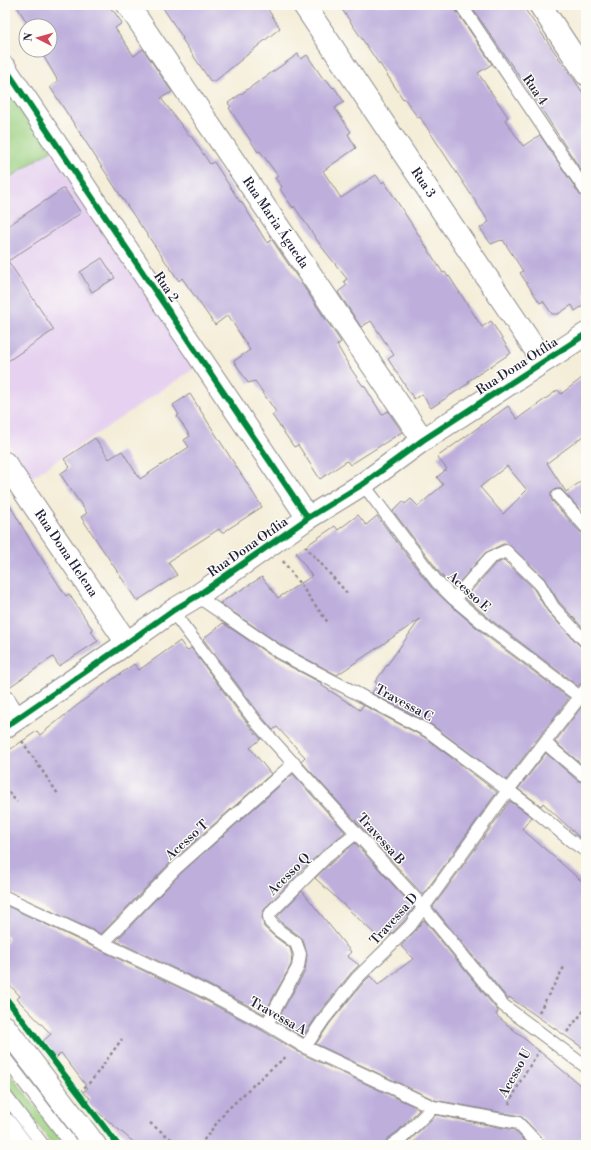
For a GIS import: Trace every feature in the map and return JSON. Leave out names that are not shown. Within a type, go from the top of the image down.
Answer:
[{"type":"street","name":"Rua Maria Águeda","points":[[128,5],[423,440]]},
{"type":"street","name":"Rua 3","points":[[304,5],[543,361]]},
{"type":"street","points":[[540,5],[586,74]]},
{"type":"street","name":"Rua 2","points":[[5,68],[299,524]]},
{"type":"street","name":"Rua Dona Otília","points":[[9,718],[127,644],[172,611],[197,596],[299,524],[363,484],[423,440],[586,334]]},
{"type":"street","name":"Rua Dona Helena","points":[[5,463],[127,644]]},
{"type":"street","points":[[5,1027],[95,1145]]},
{"type":"street","points":[[5,1124],[21,1145]]},
{"type":"lane","name":"Rua 4","points":[[461,5],[586,191]]},
{"type":"lane","name":"Acesso E","points":[[363,484],[437,582],[454,599],[490,629],[583,693]]},
{"type":"lane","points":[[558,496],[586,527]]},
{"type":"lane","points":[[454,599],[490,558],[506,551],[539,583],[553,607],[586,642]]},
{"type":"lane","name":"Travessa C","points":[[197,596],[280,653],[428,731],[508,790],[586,851]]},
{"type":"lane","name":"Travessa B","points":[[172,611],[256,722],[424,908],[503,1005],[586,1067]]},
{"type":"lane","name":"Travessa D","points":[[305,1047],[324,1019],[344,994],[410,926],[508,790],[583,693]]},
{"type":"lane","points":[[545,743],[583,775],[586,775]]},
{"type":"lane","name":"Acesso T","points":[[103,943],[176,868],[294,763]]},
{"type":"lane","name":"Acesso Q","points":[[267,1024],[298,967],[300,954],[296,943],[270,922],[269,916],[321,862],[356,833]]},
{"type":"lane","name":"Travessa A","points":[[5,897],[200,990],[267,1024],[305,1047],[433,1107],[518,1123],[539,1145]]},
{"type":"lane","points":[[5,1058],[72,1145]]},
{"type":"lane","points":[[5,1095],[43,1145]]},
{"type":"lane","points":[[392,1145],[402,1138],[433,1107]]},
{"type":"path","points":[[299,524],[347,594]]},
{"type":"path","points":[[271,544],[329,624]]},
{"type":"path","points":[[9,718],[58,794]]},
{"type":"path","points":[[5,788],[17,802]]},
{"type":"path","points":[[531,1026],[564,967]]},
{"type":"path","points":[[557,1045],[586,1008]]},
{"type":"path","points":[[79,1093],[92,1080],[122,1039]]},
{"type":"path","points":[[200,1145],[226,1111],[265,1074],[283,1058],[305,1047]]},
{"type":"path","points":[[150,1122],[171,1139],[173,1145]]},
{"type":"shaded area","points":[[51,150],[195,368],[31,478],[5,439],[5,181]]},
{"type":"green space","points":[[5,81],[51,150],[5,181]]},
{"type":"green space","points":[[5,1067],[65,1145],[53,1145],[5,1083]]},
{"type":"building","points":[[16,5],[108,5],[113,10],[122,23],[115,28],[134,56],[143,49],[172,92],[161,98],[190,137],[191,136],[210,164],[214,162],[240,202],[241,201],[267,243],[272,240],[341,342],[337,345],[351,369],[363,386],[364,385],[382,415],[388,411],[402,432],[350,465],[347,461],[320,479],[298,445],[294,447],[272,415],[276,412],[255,381],[248,383],[234,361],[250,350],[228,315],[215,325],[182,278],[179,281],[128,207],[50,87],[58,81],[45,58],[58,58],[58,18],[24,18]]},
{"type":"building","points":[[161,5],[265,5],[280,28],[214,82],[213,80],[211,82]]},
{"type":"building","points":[[339,5],[454,5],[455,9],[492,64],[478,73],[508,117],[505,120],[523,146],[540,135],[580,195],[586,198],[586,304],[575,311],[572,305],[558,314],[552,314],[543,301],[540,303],[520,273],[523,271],[503,240],[491,244],[480,228],[489,222],[420,117],[418,118],[404,98],[403,99]]},
{"type":"building","points":[[470,5],[522,5],[586,97],[586,178],[535,99]]},
{"type":"building","points":[[298,54],[301,59],[307,55],[324,80],[326,79],[333,88],[334,87],[344,102],[335,108],[351,132],[348,134],[356,148],[323,171],[341,198],[376,175],[382,183],[384,181],[443,273],[445,272],[448,277],[449,276],[482,327],[491,321],[511,353],[468,381],[469,383],[431,408],[422,394],[414,399],[388,359],[394,355],[371,321],[361,327],[338,292],[347,285],[344,281],[347,279],[321,246],[294,206],[293,208],[280,189],[282,187],[275,178],[278,176],[260,151],[258,152],[229,108],[231,107],[228,103]]},
{"type":"building","points":[[64,188],[81,213],[8,261],[54,330],[5,363],[5,228]]},
{"type":"building","points":[[102,258],[115,278],[92,292],[80,272]]},
{"type":"building","points":[[586,375],[586,434],[547,463],[566,492],[586,478],[586,516],[561,489],[553,490],[551,497],[552,501],[580,532],[586,534],[586,631],[559,602],[544,578],[508,544],[503,544],[485,553],[454,588],[443,577],[393,511],[403,501],[405,504],[411,499],[418,506],[443,485],[437,477],[447,469],[437,457],[508,406],[517,419],[558,390],[561,394]],"holes":[[[507,466],[527,490],[503,514],[480,487]]]},
{"type":"building","points":[[190,394],[262,507],[222,533],[219,529],[168,562],[177,575],[137,601],[81,517],[87,513],[60,474],[70,467],[64,459],[95,438],[109,459],[122,451],[140,479],[189,447],[184,440],[190,436],[177,416],[179,415],[173,405]]},
{"type":"building","points":[[5,497],[33,545],[66,596],[69,594],[93,630],[91,631],[98,641],[59,666],[53,657],[5,690]]},
{"type":"building","points":[[358,515],[366,525],[377,516],[431,587],[485,635],[569,698],[506,780],[432,725],[372,693],[378,684],[375,682],[420,619],[337,675],[284,647],[220,603],[262,577],[278,598],[312,576],[296,553],[335,526],[338,530]]},
{"type":"building","points":[[504,560],[533,588],[548,612],[581,647],[586,649],[586,682],[583,682],[578,686],[495,623],[465,598],[495,564]]},
{"type":"building","points":[[223,623],[276,659],[323,684],[321,685],[360,710],[363,705],[424,737],[497,792],[423,895],[301,761],[305,757],[277,727],[273,730],[203,639]]},
{"type":"building","points":[[180,641],[187,651],[191,648],[250,727],[261,739],[250,748],[271,774],[171,862],[101,934],[5,890],[5,753],[37,731],[40,735],[84,700],[134,664],[139,670]]},
{"type":"building","points":[[586,701],[586,768],[555,742]]},
{"type":"building","points":[[546,753],[578,781],[586,782],[586,842],[543,803],[541,806],[518,789]]},
{"type":"building","points":[[293,774],[345,832],[292,878],[293,879],[263,912],[262,917],[264,927],[290,948],[292,955],[291,965],[264,1014],[203,982],[116,941],[181,873]]},
{"type":"building","points":[[510,801],[532,817],[522,829],[586,885],[586,1050],[509,997],[508,999],[433,907]]},
{"type":"building","points":[[355,843],[414,908],[390,935],[386,930],[379,938],[315,878]]},
{"type":"building","points":[[302,891],[351,952],[347,956],[359,965],[318,1014],[303,1037],[277,1021],[305,971],[307,955],[301,937],[283,924],[277,917]]},
{"type":"building","points":[[5,905],[197,996],[263,1031],[302,1054],[420,1109],[397,1132],[387,1139],[385,1145],[137,1145],[86,1102],[90,1098],[83,1092],[88,1088],[61,1053],[56,1058],[42,1042],[51,1034],[17,999],[20,996],[5,980],[5,945],[9,937],[5,935]]},
{"type":"building","points":[[424,920],[498,1011],[496,1015],[586,1090],[586,1145],[546,1145],[544,1140],[520,1116],[435,1100],[316,1044],[330,1023],[370,976],[378,985],[413,959],[401,946]]},
{"type":"building","points":[[436,1115],[514,1130],[529,1145],[405,1145]]},
{"type":"cycle path","points":[[5,68],[308,518]]},
{"type":"cycle path","points":[[5,727],[308,518],[363,484],[423,440],[586,334]]},
{"type":"cycle path","points":[[5,997],[118,1145]]}]
